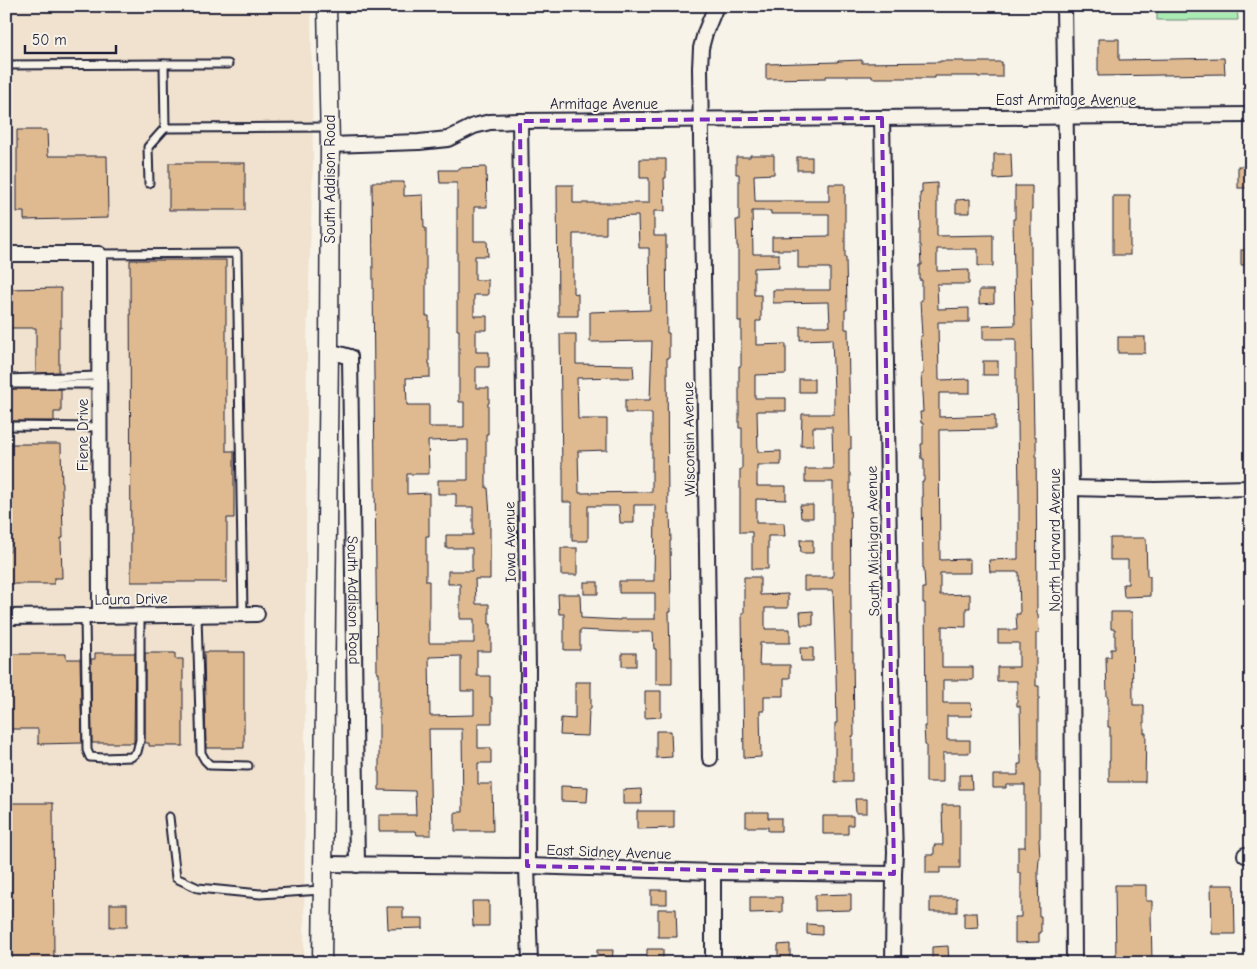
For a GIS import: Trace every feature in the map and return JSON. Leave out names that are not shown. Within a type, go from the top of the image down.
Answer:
[{"type":"street","name":"South Addison Road","points":[[322,963],[329,351],[330,127],[327,6]]},
{"type":"street","name":"Wisconsin Avenue","points":[[710,758],[700,68],[701,48],[716,6]]},
{"type":"street","name":"North Harvard Avenue","points":[[1064,6],[1071,488],[1074,963]]},
{"type":"street","name":"East Armitage Avenue","points":[[882,118],[1251,115]]},
{"type":"street","name":"Armitage Avenue","points":[[330,145],[419,142],[448,139],[474,126],[490,122],[882,118]]},
{"type":"street","name":"South Michigan Avenue","points":[[882,118],[895,852],[893,963]]},
{"type":"street","name":"Iowa Avenue","points":[[520,121],[528,668],[527,866],[530,963]]},
{"type":"street","points":[[6,254],[98,254]]},
{"type":"street","name":"Fiene Drive","points":[[98,254],[100,616]]},
{"type":"street","name":"South Addison Road","points":[[329,351],[350,357],[357,865]]},
{"type":"street","points":[[1071,488],[1155,490],[1251,488]]},
{"type":"street","name":"Laura Drive","points":[[6,617],[250,614]]},
{"type":"street","name":"East Sidney Avenue","points":[[322,864],[527,866],[713,872],[894,874]]},
{"type":"street","points":[[713,872],[713,963]]},
{"type":"lane","points":[[149,184],[148,147],[165,128],[164,64]]},
{"type":"lane","points":[[6,66],[228,64]]},
{"type":"lane","points":[[165,128],[330,127]]},
{"type":"lane","points":[[98,254],[237,253],[250,614]]},
{"type":"lane","points":[[6,379],[99,380]]},
{"type":"lane","points":[[6,384],[99,380]]},
{"type":"lane","points":[[6,426],[99,427]]},
{"type":"lane","points":[[85,616],[87,750],[90,757],[103,758],[131,757],[137,752],[140,740],[140,615]]},
{"type":"lane","points":[[197,615],[201,753],[210,765],[248,766]]},
{"type":"lane","points":[[169,817],[176,878],[198,888],[260,894],[322,890]]},
{"type":"highlighted area","points":[[882,118],[894,874],[527,866],[520,121]]},
{"type":"shaded area","points":[[6,6],[311,6],[313,163],[307,341],[304,963],[6,963]]},
{"type":"green space","points":[[1157,6],[1237,6],[1238,20],[1157,20]]},
{"type":"building","points":[[1098,39],[1119,39],[1119,60],[1224,58],[1225,74],[1098,76]]},
{"type":"building","points":[[862,60],[862,63],[1002,62],[1002,77],[935,76],[935,78],[872,78],[872,76],[826,76],[826,78],[766,79],[766,64]]},
{"type":"building","points":[[17,130],[47,130],[48,156],[107,156],[108,218],[24,220],[24,212],[17,212]]},
{"type":"building","points":[[994,154],[1011,154],[1012,178],[994,179]]},
{"type":"building","points":[[750,155],[774,155],[774,174],[754,175],[755,201],[829,201],[829,184],[845,184],[847,310],[845,310],[845,329],[848,329],[851,437],[849,473],[854,736],[852,736],[852,782],[835,782],[835,723],[837,723],[833,590],[804,590],[804,577],[833,577],[833,482],[805,482],[805,469],[833,469],[832,427],[813,427],[813,446],[801,446],[802,414],[834,414],[832,339],[800,340],[800,326],[830,326],[829,302],[773,303],[773,290],[830,290],[830,268],[798,268],[798,250],[772,250],[772,237],[829,236],[829,214],[771,214],[771,211],[752,211],[753,254],[779,254],[779,267],[754,268],[754,295],[761,295],[761,321],[756,321],[756,345],[786,344],[786,374],[755,375],[755,398],[786,398],[786,411],[757,411],[758,452],[781,451],[781,465],[757,465],[757,486],[786,486],[786,500],[756,499],[756,523],[784,523],[785,536],[768,536],[768,569],[752,569],[752,532],[740,532],[742,428],[739,428],[739,366],[741,366],[741,321],[738,321],[736,220],[739,220],[739,174],[736,174],[736,157],[750,157]]},
{"type":"building","points":[[797,157],[812,157],[812,170],[797,170]]},
{"type":"building","points":[[640,159],[666,159],[666,178],[664,178],[665,211],[654,211],[654,236],[666,236],[667,333],[669,333],[669,358],[667,358],[668,514],[670,514],[671,541],[671,612],[669,612],[672,684],[656,684],[656,649],[654,649],[653,632],[580,630],[580,650],[564,650],[564,614],[559,614],[558,594],[580,594],[581,618],[655,619],[655,593],[619,593],[619,581],[654,581],[655,505],[634,505],[634,523],[620,523],[619,506],[588,506],[588,541],[572,541],[572,502],[563,502],[560,334],[576,334],[576,364],[633,365],[634,378],[577,378],[578,419],[607,419],[607,450],[578,451],[579,493],[652,492],[652,413],[625,413],[625,400],[650,400],[652,341],[590,342],[590,312],[650,310],[649,248],[639,248],[638,216],[606,217],[606,234],[573,234],[573,293],[578,294],[578,316],[558,316],[557,185],[573,185],[573,203],[649,203],[649,178],[640,178]]},
{"type":"building","points":[[169,163],[245,163],[245,210],[169,210]]},
{"type":"building","points":[[1238,166],[1251,166],[1251,188],[1238,188]]},
{"type":"building","points":[[486,167],[487,207],[474,207],[474,241],[487,241],[488,256],[475,256],[475,280],[488,280],[488,295],[474,295],[474,316],[487,316],[487,330],[476,330],[476,352],[489,352],[489,367],[476,367],[476,388],[489,388],[488,434],[486,434],[486,488],[488,488],[490,515],[490,579],[475,579],[476,604],[489,604],[489,624],[491,624],[491,651],[477,651],[477,676],[490,676],[490,697],[492,697],[492,723],[478,723],[478,748],[491,748],[491,763],[478,763],[478,784],[492,784],[493,831],[455,831],[455,812],[463,812],[462,729],[429,729],[431,835],[417,835],[416,831],[379,831],[379,815],[416,815],[415,791],[379,790],[372,182],[404,182],[404,196],[423,195],[424,228],[426,228],[426,316],[429,316],[430,377],[406,378],[407,405],[429,405],[429,427],[464,427],[464,402],[459,402],[457,183],[440,183],[439,170],[459,170],[459,168]],"holes":[[[468,440],[468,480],[438,480],[438,494],[456,494],[456,507],[473,507],[473,535],[446,535],[446,548],[472,548],[472,571],[448,571],[448,584],[460,584],[460,619],[474,619],[474,643],[429,643],[429,581],[426,581],[426,536],[429,536],[429,493],[407,494],[407,474],[429,474],[428,441]],[[461,656],[461,691],[474,691],[474,715],[430,716],[429,657]]]},
{"type":"building","points":[[937,183],[937,236],[993,235],[993,266],[978,266],[978,249],[937,249],[937,271],[969,270],[969,284],[937,284],[938,309],[969,308],[969,322],[938,322],[939,380],[970,379],[970,393],[939,393],[939,417],[995,415],[995,429],[939,430],[940,560],[970,559],[970,573],[940,573],[940,595],[970,594],[970,608],[966,608],[966,627],[942,626],[942,667],[973,667],[973,680],[943,680],[943,703],[971,703],[972,716],[947,716],[947,740],[970,740],[970,753],[943,753],[943,782],[926,782],[924,726],[926,726],[925,603],[923,603],[923,588],[925,588],[922,481],[924,481],[924,459],[922,459],[921,444],[923,444],[923,423],[921,423],[920,412],[923,412],[921,374],[923,374],[920,336],[922,336],[920,301],[922,301],[922,280],[920,280],[920,265],[922,265],[920,192],[922,192],[922,184]]},
{"type":"building","points":[[1015,186],[1032,186],[1031,259],[1034,436],[1036,436],[1037,614],[1039,633],[1036,633],[1036,686],[1039,686],[1038,764],[1040,771],[1040,859],[1038,872],[1041,933],[1039,933],[1039,942],[1015,943],[1015,917],[1021,917],[1021,873],[1018,873],[1018,847],[1025,847],[1025,785],[1006,785],[1006,788],[993,788],[993,775],[1018,775],[1018,764],[1021,764],[1020,706],[1017,706],[1017,681],[997,681],[997,667],[1019,667],[1019,643],[998,643],[998,630],[1017,630],[1016,614],[1020,614],[1019,572],[990,572],[989,560],[1018,559],[1019,495],[1016,339],[983,339],[983,326],[1015,325],[1013,219],[1015,219]]},
{"type":"building","points":[[1113,196],[1130,196],[1130,255],[1113,255]]},
{"type":"building","points":[[970,199],[970,213],[956,213],[956,200]]},
{"type":"building","points":[[1241,250],[1251,250],[1251,265],[1241,265]]},
{"type":"building","points":[[130,260],[226,260],[226,451],[234,451],[234,518],[227,518],[227,582],[131,582]]},
{"type":"building","points":[[61,288],[59,372],[36,373],[36,328],[6,328],[6,289]]},
{"type":"building","points":[[979,290],[994,290],[994,303],[979,304]]},
{"type":"building","points":[[1118,337],[1145,337],[1145,353],[1118,353]]},
{"type":"building","points":[[983,361],[998,361],[998,375],[983,375]]},
{"type":"building","points":[[799,379],[814,379],[814,392],[799,392]]},
{"type":"building","points":[[6,389],[61,389],[61,412],[54,412],[54,421],[6,421]]},
{"type":"building","points":[[8,444],[61,444],[62,578],[54,578],[54,584],[6,584],[6,552],[10,552]]},
{"type":"building","points":[[800,505],[813,505],[813,518],[801,518]]},
{"type":"building","points":[[1110,538],[1146,538],[1147,576],[1150,576],[1150,596],[1124,597],[1123,584],[1128,584],[1128,560],[1110,560]]},
{"type":"building","points":[[800,540],[813,540],[813,553],[801,553]]},
{"type":"building","points":[[561,548],[577,548],[577,575],[561,575]]},
{"type":"building","points":[[744,577],[760,577],[760,595],[788,594],[788,608],[765,608],[765,629],[790,629],[790,643],[760,643],[759,665],[790,665],[790,678],[784,678],[784,696],[764,696],[764,711],[760,711],[761,757],[744,758],[742,613],[744,613]]},
{"type":"building","points":[[584,582],[598,582],[598,594],[584,594]]},
{"type":"building","points":[[813,611],[813,625],[801,625],[800,612]]},
{"type":"building","points":[[1111,612],[1132,612],[1133,705],[1144,705],[1144,733],[1146,733],[1145,782],[1109,782],[1110,727],[1108,727],[1106,657],[1111,657],[1111,649],[1115,649],[1115,629],[1111,629]]},
{"type":"building","points":[[800,648],[813,648],[813,661],[801,661]]},
{"type":"building","points":[[204,652],[244,652],[244,748],[206,748]]},
{"type":"building","points":[[95,653],[135,653],[134,743],[92,743],[91,659],[95,659]]},
{"type":"building","points":[[145,653],[175,653],[175,659],[183,659],[183,746],[149,746],[149,743],[145,743]]},
{"type":"building","points":[[622,653],[636,653],[636,666],[622,666]]},
{"type":"building","points":[[6,654],[66,654],[66,659],[80,659],[82,743],[38,744],[38,729],[6,729]]},
{"type":"building","points":[[575,682],[591,682],[588,736],[560,735],[561,718],[575,719]]},
{"type":"building","points":[[645,691],[661,691],[661,717],[645,718]]},
{"type":"building","points":[[656,731],[671,731],[672,757],[656,758]]},
{"type":"building","points":[[959,775],[971,775],[972,789],[959,789]]},
{"type":"building","points":[[561,786],[588,787],[587,802],[561,801]]},
{"type":"building","points":[[641,789],[642,804],[623,804],[623,790]]},
{"type":"building","points":[[855,799],[867,799],[867,813],[856,813]]},
{"type":"building","points":[[6,803],[53,803],[54,963],[6,963]]},
{"type":"building","points":[[942,805],[960,805],[960,868],[940,868],[940,873],[926,873],[926,855],[934,855],[934,845],[943,845]]},
{"type":"building","points":[[637,811],[674,811],[674,828],[637,829]]},
{"type":"building","points":[[746,812],[768,812],[768,818],[781,818],[781,831],[768,831],[768,827],[746,827]]},
{"type":"building","points":[[823,816],[853,816],[853,825],[848,825],[848,834],[823,834]]},
{"type":"building","points":[[1115,885],[1146,885],[1146,901],[1152,901],[1152,963],[1116,963]]},
{"type":"building","points":[[1211,885],[1234,885],[1235,934],[1212,934]]},
{"type":"building","points":[[651,890],[667,890],[667,904],[651,904]]},
{"type":"building","points":[[851,894],[851,910],[815,911],[815,895]]},
{"type":"building","points":[[750,897],[782,897],[782,912],[750,913]]},
{"type":"building","points":[[930,898],[957,898],[957,912],[930,912]]},
{"type":"building","points":[[472,901],[489,901],[489,926],[473,926]]},
{"type":"building","points":[[110,904],[127,904],[127,927],[110,927]]},
{"type":"building","points":[[387,907],[403,907],[403,918],[423,918],[423,928],[388,929]]},
{"type":"building","points":[[658,909],[676,909],[677,937],[658,937]]},
{"type":"building","points":[[964,913],[977,913],[978,927],[964,928]]},
{"type":"building","points":[[807,924],[822,925],[822,935],[807,934]]},
{"type":"building","points":[[790,944],[790,963],[778,963],[778,945]]},
{"type":"building","points":[[948,946],[949,963],[932,963],[932,947]]},
{"type":"building","points":[[647,949],[663,949],[663,963],[647,962]]},
{"type":"building","points":[[597,950],[613,950],[612,963],[597,963]]}]
